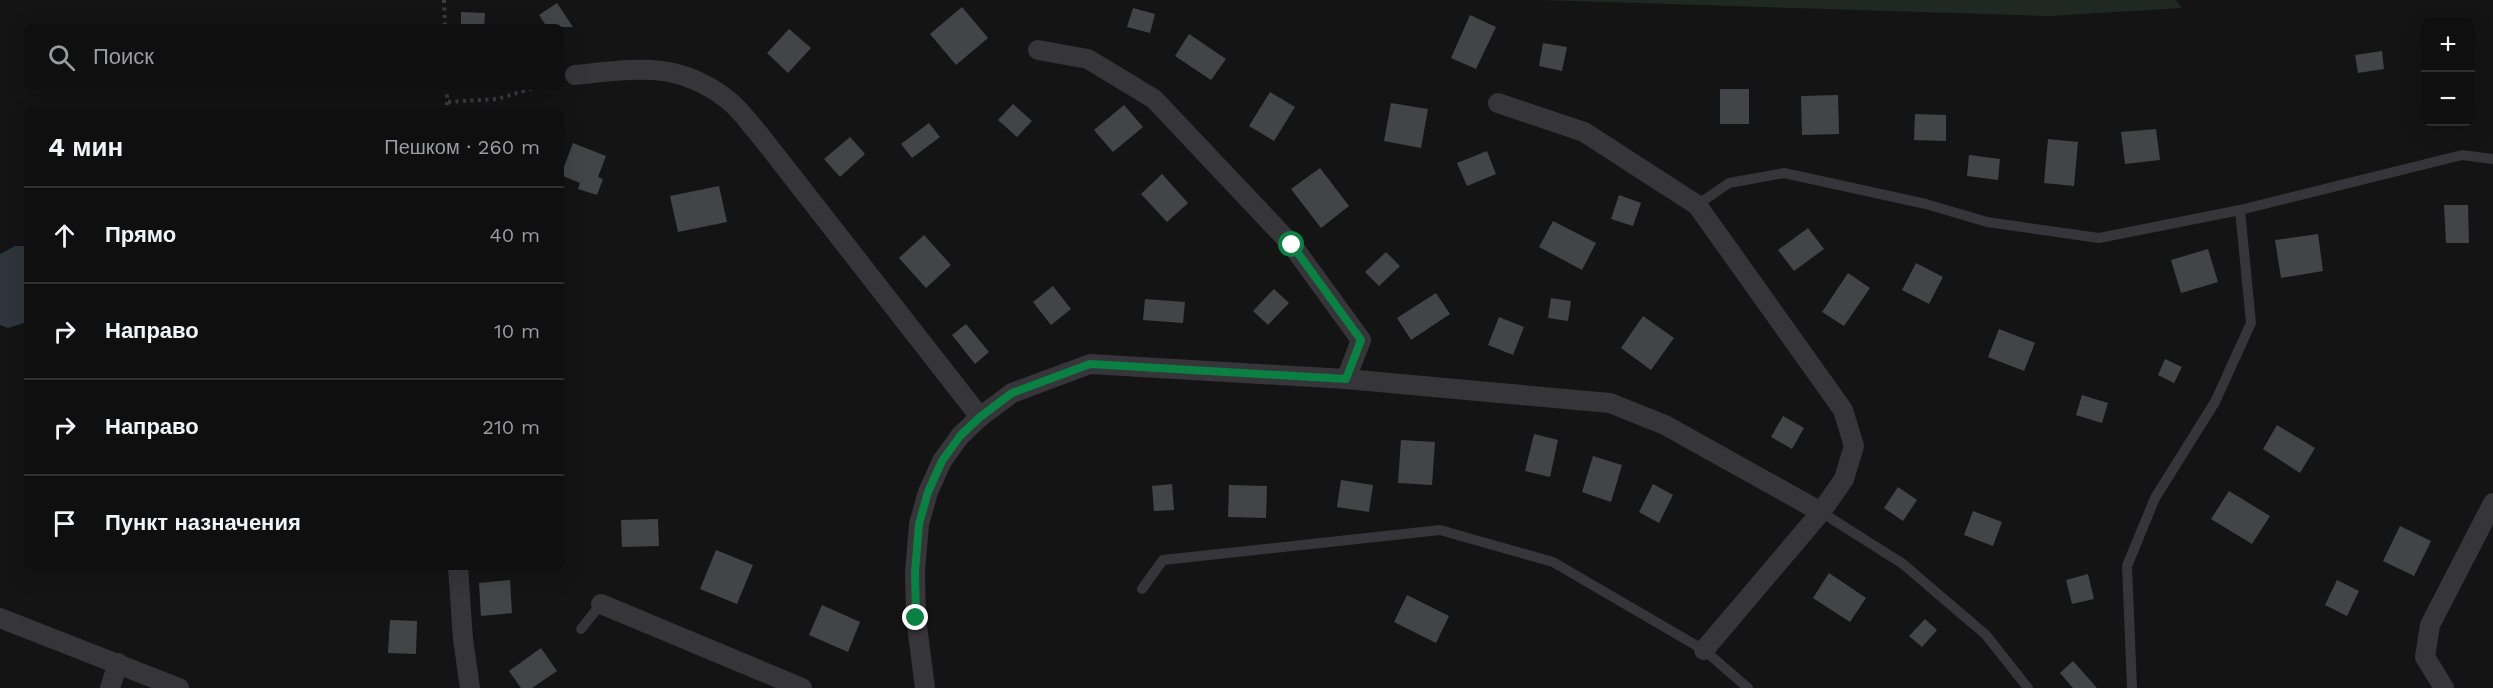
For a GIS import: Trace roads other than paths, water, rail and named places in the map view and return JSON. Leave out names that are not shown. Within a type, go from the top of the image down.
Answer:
[{"type":"street","points":[[1038,50],[1088,59],[1154,99],[1292,245],[1361,340],[1346,379]]},
{"type":"street","points":[[575,75],[645,68],[678,73],[730,101],[759,134],[980,417]]},
{"type":"street","points":[[1497,103],[1584,132],[1697,205],[1843,410],[1854,446],[1844,479],[1821,512],[1704,650]]},
{"type":"street","points":[[925,688],[916,618],[915,572],[919,524],[928,492],[942,461],[960,436],[980,417],[1012,393],[1090,364],[1346,379],[1610,403],[1665,425],[1821,512]]},
{"type":"street","points":[[2444,688],[2425,657],[2430,624],[2493,503]]},
{"type":"street","points":[[458,570],[463,639],[470,688]]},
{"type":"street","points":[[601,604],[802,688]]},
{"type":"street","points":[[0,618],[179,688]]},
{"type":"street","points":[[110,688],[118,663]]},
{"type":"lane","points":[[1697,205],[1729,183],[1784,173],[1926,204],[1987,222],[2099,238],[2240,210],[2462,155],[2493,159]]},
{"type":"lane","points":[[2132,688],[2127,566],[2155,498],[2215,402],[2251,323],[2240,210]]},
{"type":"lane","points":[[1821,512],[1903,564],[1928,585],[1986,635],[2028,688]]},
{"type":"lane","points":[[1142,589],[1163,560],[1440,530],[1553,562],[1704,650],[1748,688]]},
{"type":"lane","points":[[581,629],[601,604]]}]
